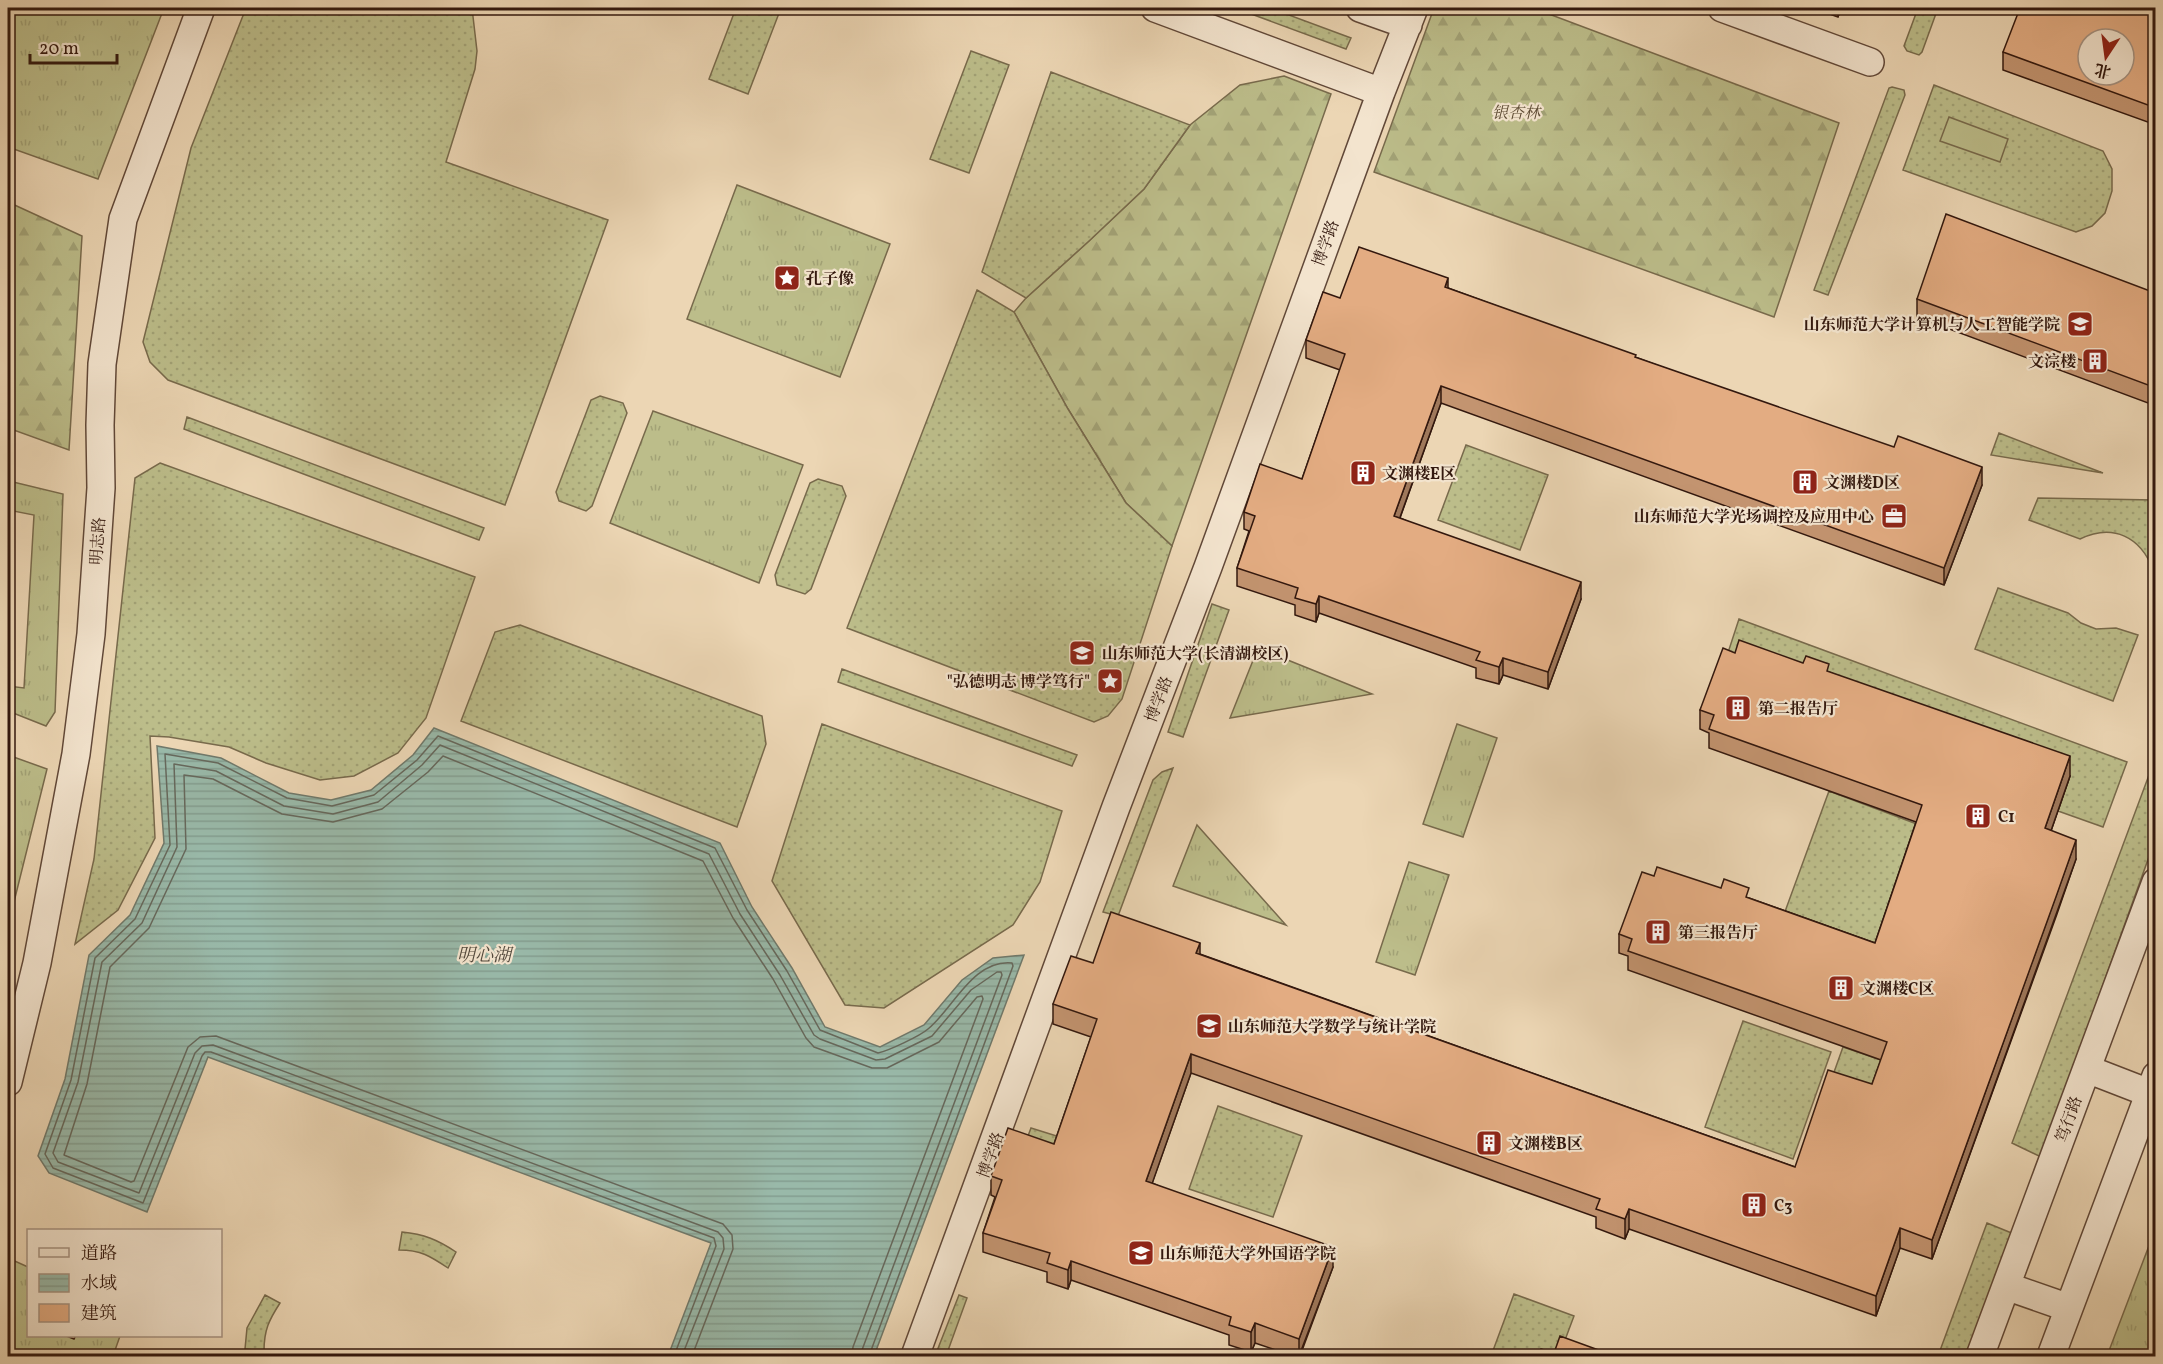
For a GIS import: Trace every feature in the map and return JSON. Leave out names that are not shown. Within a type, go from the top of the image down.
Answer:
[{"type":"street","name":"明志路","points":[[8,1082],[37,963],[78,743],[92,634],[101,488],[102,364],[123,219],[201,8]]},
{"type":"street","points":[[1155,8],[1381,92]]},
{"type":"street","points":[[1360,8],[1411,16]]},
{"type":"street","points":[[1722,8],[1870,62]]},
{"type":"street","name":"博学路","points":[[915,1356],[1116,807],[1208,567],[1381,92],[1411,16]]},
{"type":"street","name":"笃行路","points":[[1980,1356],[2156,882]]},
{"type":"street","points":[[2051,1356],[2152,1084],[2087,1069]]},
{"type":"street","points":[[2006,1286],[2069,1308]]},
{"type":"green space","points":[[8,8],[164,8],[98,179],[8,147]]},
{"type":"green space","points":[[246,8],[472,8],[477,51],[475,69],[446,162],[608,220],[505,505],[168,380],[150,362],[143,342],[191,148]]},
{"type":"green space","points":[[736,8],[781,8],[748,94],[709,79]]},
{"type":"green space","points":[[1235,8],[1270,8],[1351,38],[1346,49]]},
{"type":"green space","name":"银杏林","points":[[1434,8],[1533,8],[1839,123],[1774,317],[1374,172]]},
{"type":"green space","points":[[1918,8],[1938,8],[1919,55],[1907,51],[1904,46]]},
{"type":"green space","points":[[971,51],[1009,65],[969,173],[930,159]]},
{"type":"green space","points":[[1051,72],[1190,125],[1144,189],[1026,298],[982,272]]},
{"type":"green space","points":[[1284,76],[1331,94],[1172,546],[1126,503],[1068,409],[1014,312],[1026,298],[1144,189],[1190,125],[1240,85]]},
{"type":"green space","points":[[1934,85],[2103,151],[2112,169],[2112,191],[2105,213],[2092,226],[2076,232],[1903,170]]},
{"type":"green space","points":[[1889,88],[1904,90],[1905,95],[1828,295],[1814,290]]},
{"type":"green space","points":[[1949,117],[2008,139],[2000,162],[1940,141]]},
{"type":"green space","points":[[737,185],[890,244],[840,377],[687,319]]},
{"type":"green space","points":[[8,202],[82,236],[69,450],[8,428]]},
{"type":"green space","points":[[977,290],[1014,312],[1068,409],[1126,503],[1172,546],[1122,699],[1108,716],[1094,722],[847,628]]},
{"type":"green space","points":[[600,396],[623,403],[627,413],[592,506],[586,511],[559,501],[556,492],[591,400]]},
{"type":"green space","points":[[653,411],[803,465],[759,583],[610,523]]},
{"type":"green space","points":[[187,417],[484,528],[479,540],[184,429]]},
{"type":"green space","points":[[1999,433],[2103,473],[1991,455]]},
{"type":"green space","points":[[1466,445],[1548,475],[1520,550],[1438,520]]},
{"type":"green space","points":[[160,463],[475,577],[426,718],[398,753],[354,776],[320,780],[266,763],[229,747],[150,736],[155,838],[118,910],[75,944],[94,859],[135,478]]},
{"type":"green space","points":[[818,479],[842,486],[846,496],[811,589],[805,594],[777,585],[775,575],[810,483]]},
{"type":"green space","points":[[9,481],[63,494],[55,712],[46,726],[8,711],[8,686],[24,688],[34,515],[8,510]]},
{"type":"green space","points":[[2038,498],[2155,500],[2155,571],[2141,549],[2124,536],[2104,532],[2080,539],[2029,520]]},
{"type":"green space","points":[[1998,588],[2068,613],[2081,623],[2096,629],[2116,628],[2138,635],[2113,701],[1975,649]]},
{"type":"green space","points":[[1212,604],[1229,610],[1183,737],[1168,732]]},
{"type":"green space","points":[[1739,619],[2127,762],[2103,827],[2058,811],[2070,776],[1723,668]]},
{"type":"green space","points":[[520,625],[762,716],[766,744],[737,827],[461,721],[495,632]]},
{"type":"green space","points":[[1258,648],[1372,694],[1230,718]]},
{"type":"green space","points":[[842,669],[1077,755],[1072,766],[838,682]]},
{"type":"green space","points":[[822,724],[1062,811],[1040,882],[1013,925],[884,1008],[845,1005],[772,881]]},
{"type":"green space","points":[[1457,724],[1497,738],[1463,837],[1423,824]]},
{"type":"green space","points":[[8,755],[47,769],[14,902],[8,899]]},
{"type":"green space","points":[[1173,768],[1118,916],[1103,912],[1153,780],[1162,772]]},
{"type":"green space","points":[[2149,775],[2155,778],[2155,840],[2041,1157],[2012,1143]]},
{"type":"green space","points":[[1829,791],[1962,841],[1915,974],[1779,928]]},
{"type":"green space","points":[[1197,825],[1286,925],[1173,886]]},
{"type":"green space","points":[[1409,862],[1449,875],[1415,975],[1376,962]]},
{"type":"green space","points":[[1743,1021],[1831,1052],[1793,1159],[1705,1127]]},
{"type":"green space","points":[[1843,1047],[1887,1062],[1872,1104],[1828,1089]]},
{"type":"green space","points":[[1218,1106],[1302,1136],[1273,1217],[1189,1189]]},
{"type":"green space","points":[[1031,1128],[1063,1138],[1054,1163],[1022,1152]]},
{"type":"green space","points":[[1987,1223],[2014,1234],[1970,1356],[1938,1356]]},
{"type":"green space","points":[[2155,1230],[2155,1356],[2107,1356]]},
{"type":"green space","points":[[402,1232],[430,1238],[456,1252],[448,1268],[425,1254],[399,1250]]},
{"type":"green space","points":[[8,1258],[27,1267],[27,1337],[120,1337],[113,1356],[8,1356]]},
{"type":"green space","points":[[1514,1294],[1574,1316],[1559,1356],[1491,1356]]},
{"type":"green space","points":[[265,1295],[280,1303],[268,1326],[264,1351],[245,1349],[247,1328]]},
{"type":"green space","points":[[959,1295],[967,1298],[946,1356],[935,1356]]},
{"type":"water","name":"明心湖","points":[[434,728],[720,843],[752,907],[792,968],[825,1027],[880,1047],[924,1025],[962,980],[993,958],[1024,955],[874,1356],[668,1356],[711,1243],[208,1057],[147,1212],[49,1173],[38,1156],[65,1079],[89,955],[130,915],[164,843],[157,746],[221,758],[289,793],[331,800],[371,790],[413,755]]},
{"type":"building","points":[[2020,8],[2156,8],[2156,108],[2099,87],[2136,87],[2136,27],[2076,27],[2076,79],[2003,52]]},
{"type":"building","name":"文淙楼","points":[[1946,214],[2150,291],[2156,274],[2156,388],[1917,299]]},
{"type":"building","points":[[1359,247],[1448,278],[1445,287],[1636,355],[1635,357],[1894,447],[1898,436],[1982,467],[1944,568],[1441,386],[1394,516],[1581,582],[1548,672],[1503,658],[1499,667],[1476,660],[1480,652],[1319,596],[1316,604],[1295,598],[1298,588],[1237,568],[1255,516],[1244,512],[1260,464],[1302,479],[1345,354],[1306,340],[1323,292],[1340,298]]},
{"type":"building","points":[[1739,640],[1803,663],[1806,656],[1829,664],[1827,671],[2070,756],[2045,828],[2076,840],[2057,894],[1932,1240],[1900,1228],[1876,1296],[1629,1209],[1625,1219],[1596,1209],[1600,1199],[1191,1054],[1146,1181],[1333,1247],[1299,1339],[1255,1323],[1251,1332],[1229,1325],[1231,1317],[1071,1261],[1068,1270],[1047,1263],[1050,1253],[983,1233],[1002,1180],[991,1176],[1008,1128],[1054,1144],[1097,1019],[1053,1004],[1071,956],[1093,963],[1111,912],[1200,943],[1196,953],[1795,1167],[1828,1070],[1872,1084],[1887,1042],[1628,951],[1632,939],[1619,934],[1642,872],[1654,876],[1657,867],[1721,888],[1724,879],[1749,888],[1746,897],[1875,943],[1922,805],[1709,729],[1714,715],[1700,710],[1723,648],[1735,653]]},
{"type":"building","points":[[1560,1336],[1615,1356],[1538,1356],[1541,1349],[1554,1353]]},
{"type":"place","name":"孔子像","points":[[787,278]]},
{"type":"place","name":"山东师范大学计算机与人工智能学院","points":[[2080,324]]},
{"type":"place","name":"文淙楼","points":[[2095,361]]},
{"type":"place","name":"文渊楼E区","points":[[1363,473]]},
{"type":"place","name":"文渊楼D区","points":[[1805,482]]},
{"type":"place","name":"山东师范大学光场调控及应用中心","points":[[1894,516]]},
{"type":"place","name":"山东师范大学(长清湖校区)","points":[[1082,653]]},
{"type":"place","name":"\"弘德明志 博学笃行\"","points":[[1110,681]]},
{"type":"place","name":"第二报告厅","points":[[1738,708]]},
{"type":"place","name":"C1","points":[[1978,816]]},
{"type":"place","name":"第三报告厅","points":[[1658,932]]},
{"type":"place","name":"文渊楼C区","points":[[1841,988]]},
{"type":"place","name":"山东师范大学数学与统计学院","points":[[1209,1026]]},
{"type":"place","name":"文渊楼B区","points":[[1489,1143]]},
{"type":"place","name":"C3","points":[[1754,1205]]},
{"type":"place","name":"山东师范大学外国语学院","points":[[1141,1253]]}]
